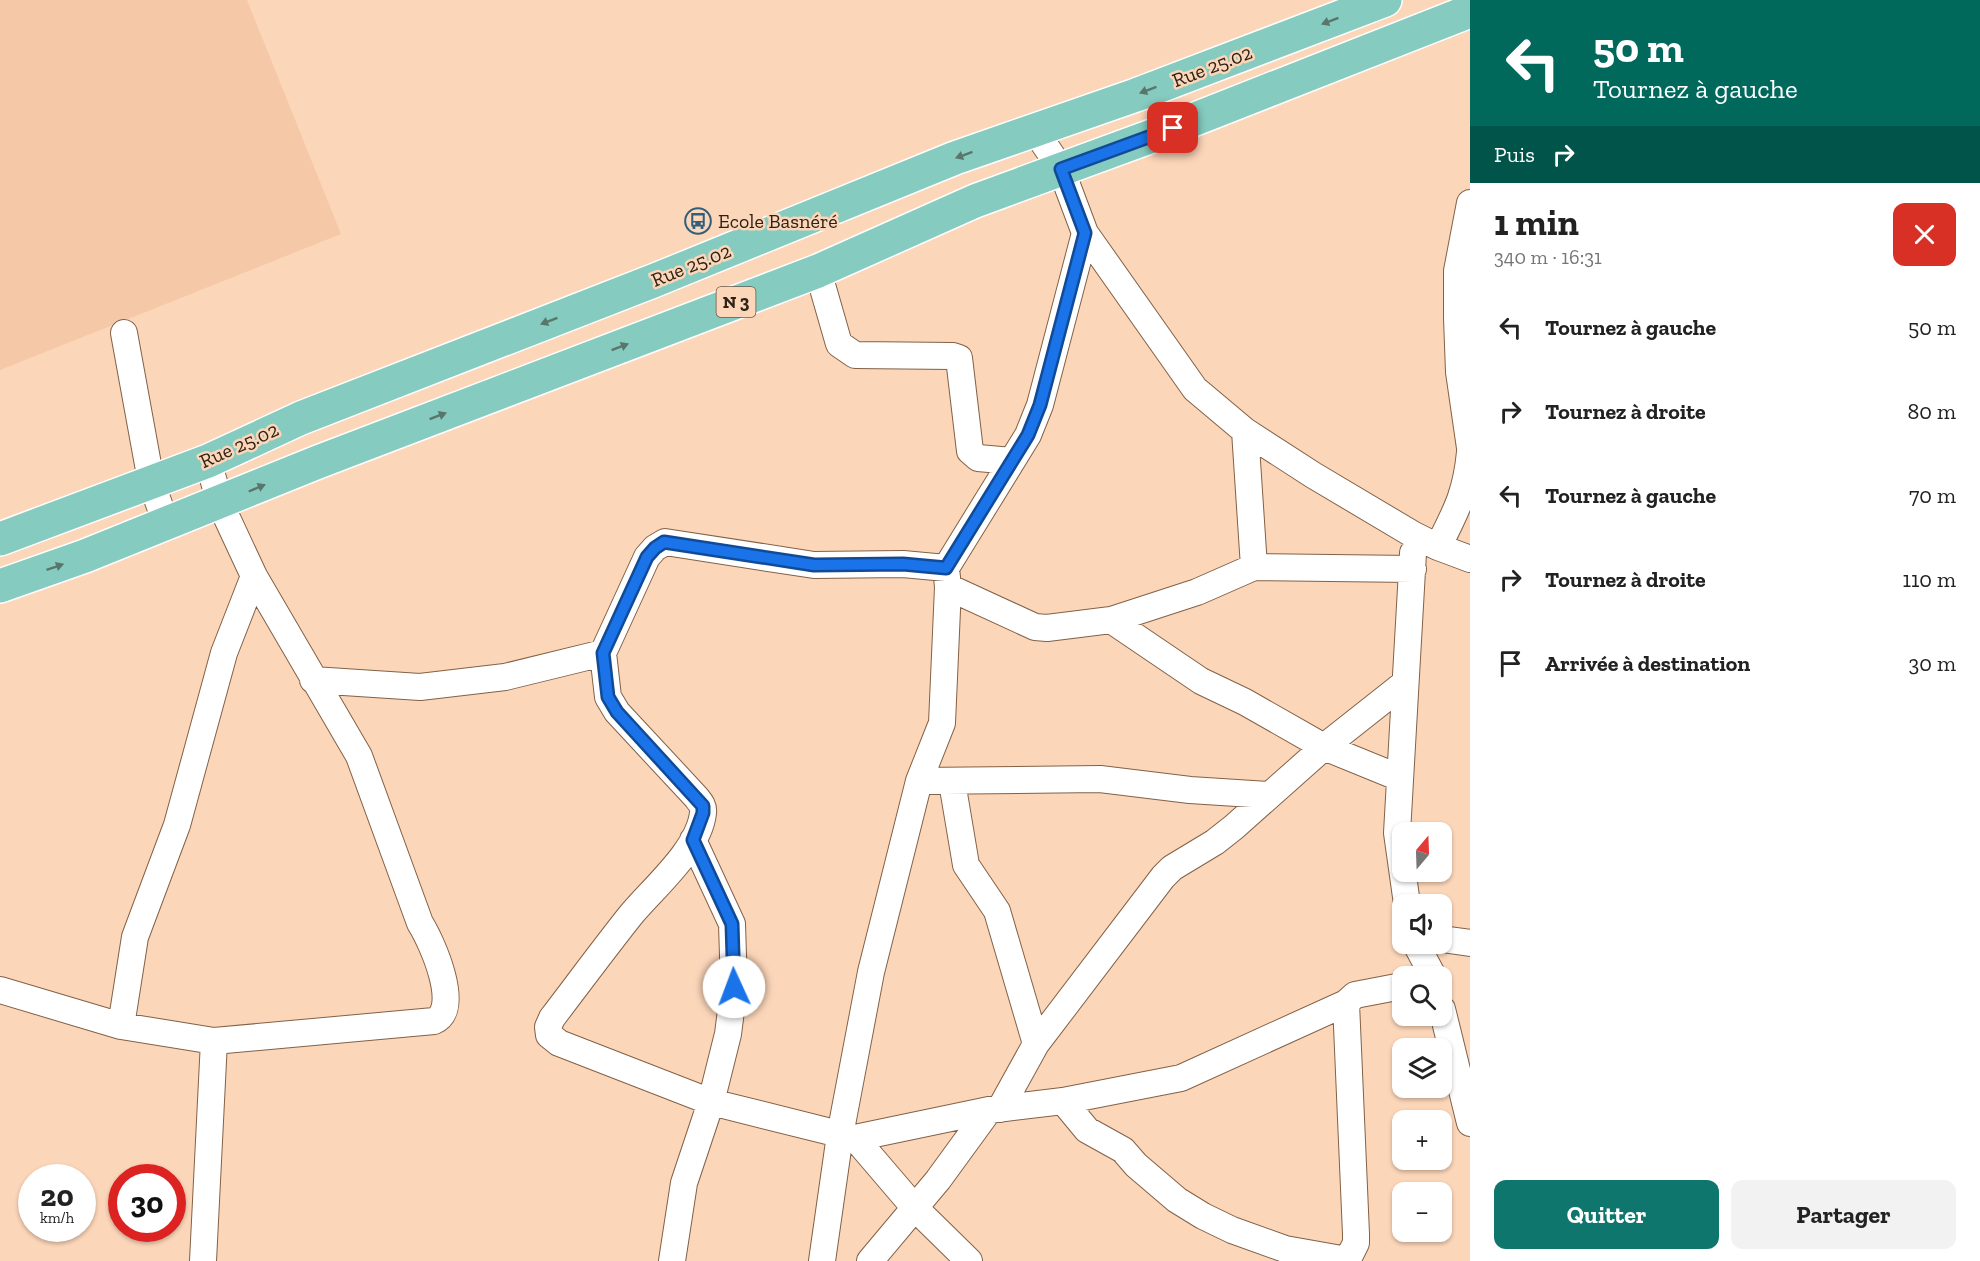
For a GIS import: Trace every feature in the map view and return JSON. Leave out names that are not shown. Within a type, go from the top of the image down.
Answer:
[{"type":"main road","name":"Rue 25.02","points":[[0,539],[208,461],[301,418],[1034,129],[1136,94],[1385,0]]},
{"type":"main road","name":"N 3","points":[[0,586],[85,556],[318,462],[818,271],[975,201],[1152,136],[1470,11]]},
{"type":"street","points":[[1034,129],[1061,169],[1085,233],[1195,389],[1245,431],[1414,535],[1470,559]]},
{"type":"street","points":[[1438,547],[1467,484],[1470,450],[1459,372],[1457,306],[1458,272],[1470,204]]},
{"type":"street","points":[[822,1261],[848,1136],[871,972],[919,781],[942,723],[947,578],[1028,435],[1040,405],[1085,233]]},
{"type":"street","points":[[818,271],[838,344],[855,355],[959,358],[969,451],[978,458],[1012,461]]},
{"type":"street","points":[[124,333],[151,481],[166,524]]},
{"type":"street","points":[[1245,431],[1254,567]]},
{"type":"street","points":[[0,990],[121,1026],[214,1041],[434,1021],[440,1018],[445,1011],[446,996],[442,976],[431,944],[420,923],[359,756],[254,576],[220,503],[208,461]]},
{"type":"street","points":[[1406,894],[1397,833],[1414,535]]},
{"type":"street","points":[[1392,988],[1355,995],[1346,1003],[1181,1078],[1063,1101],[994,1110],[848,1136],[711,1102],[559,1043],[549,1035],[548,1027],[552,1018],[631,915],[660,884],[693,840],[703,813],[703,806],[617,712],[608,697],[603,653],[647,557],[664,542],[814,565],[903,564],[947,578],[1035,627],[1047,628],[1111,620],[1197,592],[1254,567],[1413,569]]},
{"type":"street","points":[[121,1026],[135,938],[177,825],[224,653],[254,576]]},
{"type":"street","points":[[1111,620],[1201,681],[1245,702],[1324,747],[1400,778]]},
{"type":"street","points":[[313,680],[420,687],[505,677],[603,653]]},
{"type":"street","points":[[870,1261],[994,1110],[1036,1044],[1172,868],[1228,832],[1324,747],[1405,683]]},
{"type":"street","points":[[919,781],[1100,779],[1268,795]]},
{"type":"street","points":[[951,782],[966,865],[997,911],[1036,1044]]},
{"type":"street","points":[[672,1261],[684,1183],[711,1102],[733,1008],[732,924],[693,840]]},
{"type":"street","points":[[1452,940],[1470,943]]},
{"type":"street","points":[[1063,1101],[1088,1130],[1123,1150],[1136,1165],[1177,1200],[1203,1216],[1232,1230],[1285,1249],[1347,1260],[1354,1248],[1356,1234],[1346,1003]]},
{"type":"street","points":[[1446,1026],[1469,1115]]},
{"type":"street","points":[[202,1261],[214,1041]]},
{"type":"street","points":[[848,1136],[914,1207],[969,1261]]},
{"type":"shaded area","points":[[0,0],[247,0],[341,234],[0,370]]},
{"type":"place","name":"Ecole Basnéré","points":[[698,221]]},
{"type":"route","points":[[734,987],[732,924],[693,840],[703,813],[703,806],[617,712],[608,697],[603,653],[647,557],[664,542],[814,565],[903,564],[946,568],[1028,435],[1040,405],[1085,233],[1061,169],[1173,128]]}]
